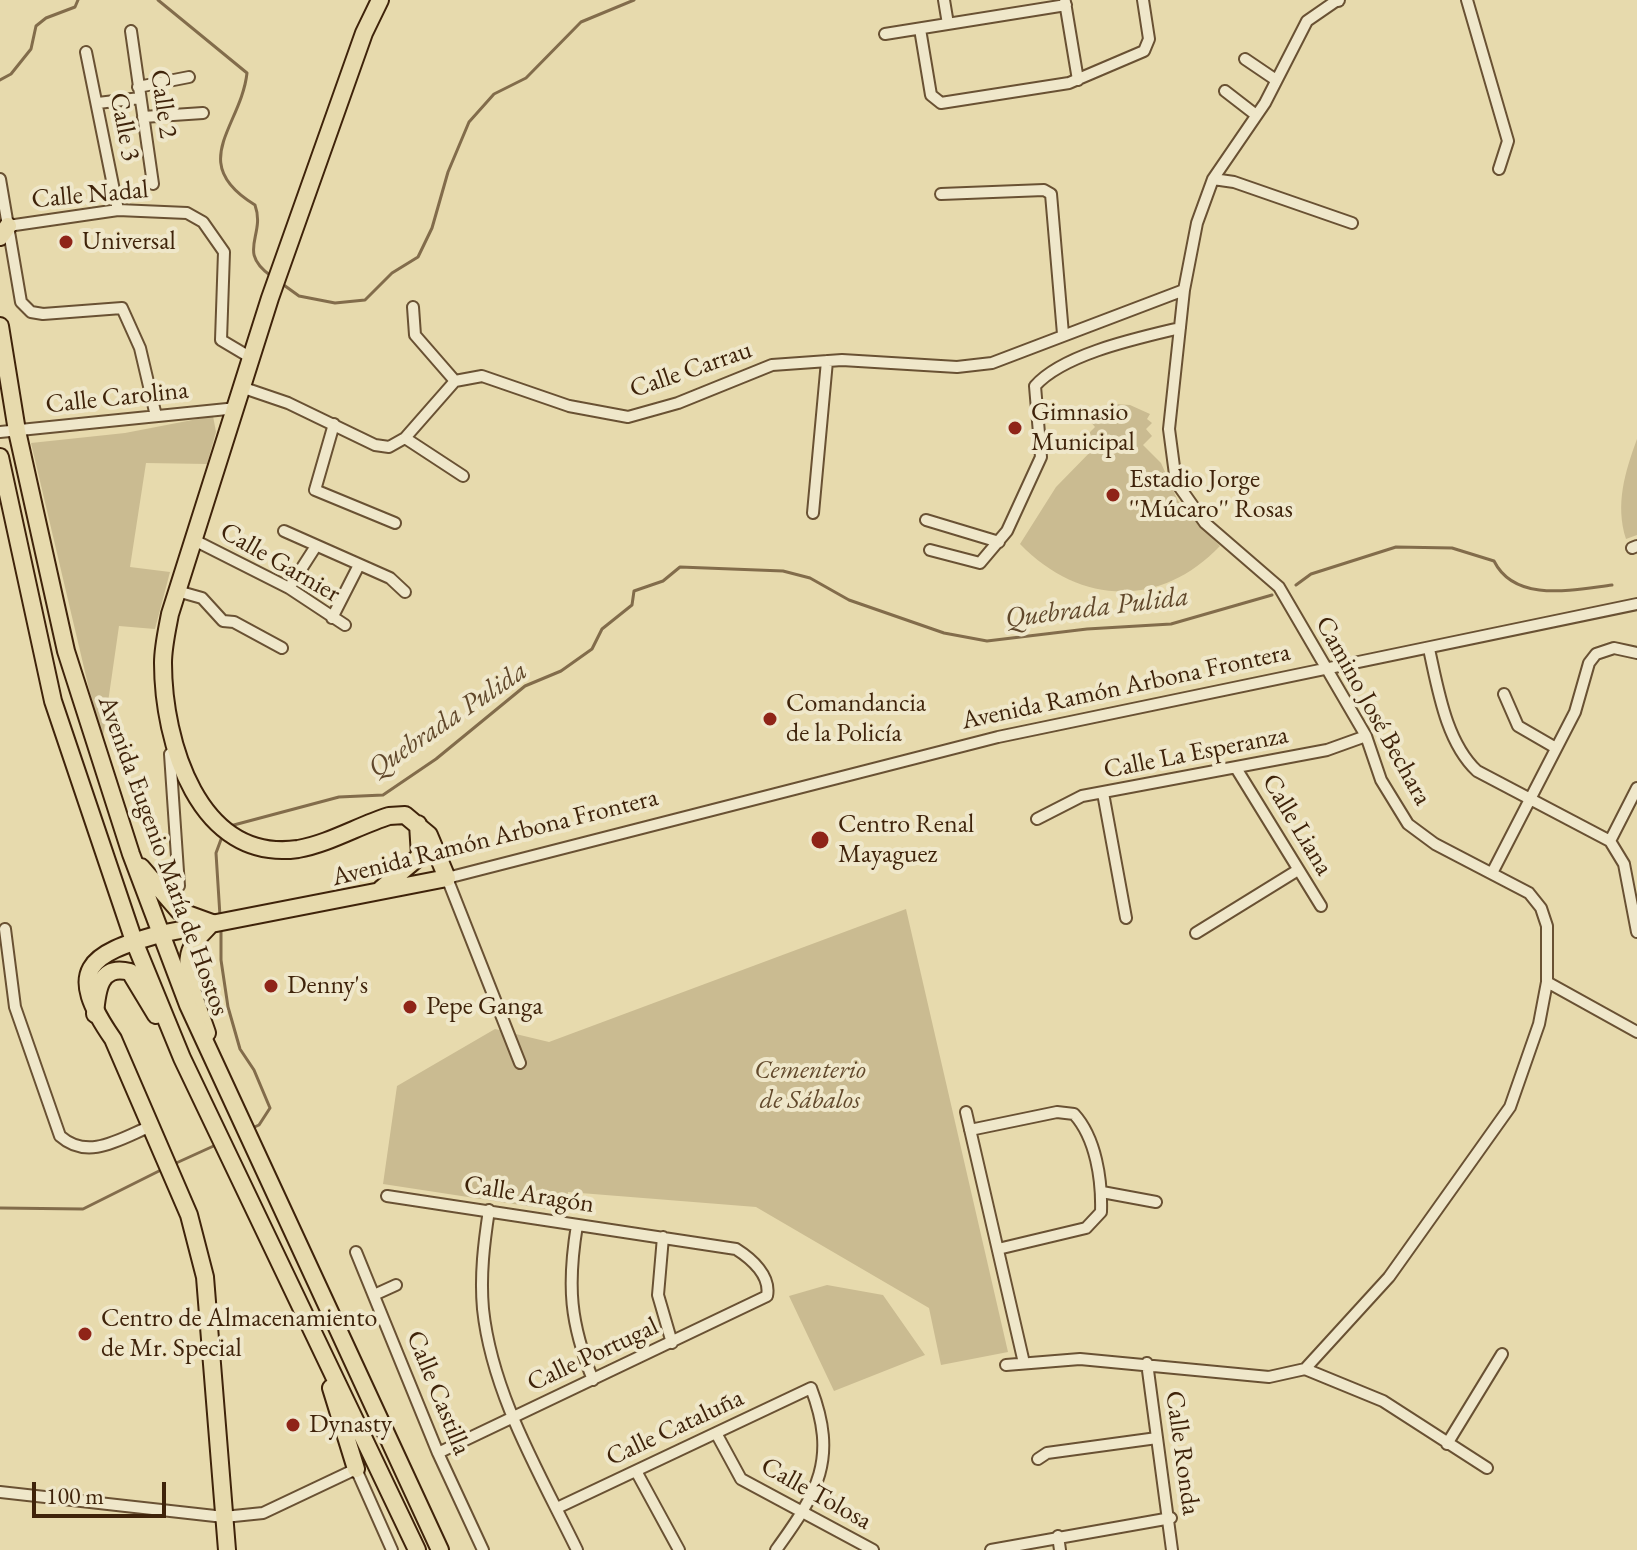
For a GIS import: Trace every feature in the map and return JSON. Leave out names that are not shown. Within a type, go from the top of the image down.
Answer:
[{"type":"main road","points":[[380,0],[364,33],[270,298],[238,408],[177,591],[163,661],[169,724],[190,784],[211,819],[237,840],[262,848],[299,849],[389,816],[405,815],[418,822],[429,835],[447,878]]},
{"type":"main road","name":"Avenida Eugenio María de Hostos","points":[[0,326],[8,431],[66,651],[131,854],[160,934],[218,1065],[440,1550]]},
{"type":"main road","name":"Avenida Eugenio María de Hostos","points":[[0,457],[53,701],[134,941],[182,1058],[417,1550]]},
{"type":"main road","points":[[373,895],[420,856],[418,822]]},
{"type":"main road","points":[[131,854],[162,895],[179,911],[219,922]]},
{"type":"main road","name":"Avenida Ramón Arbona Frontera","points":[[95,1014],[86,990],[86,974],[95,961],[134,941],[447,878]]},
{"type":"main road","points":[[218,1065],[193,985],[189,956],[191,948],[219,922]]},
{"type":"main road","points":[[182,1058],[130,972],[118,969],[107,973],[97,986],[95,1014],[113,1039],[179,1192],[205,1277],[227,1550]]},
{"type":"main road","points":[[316,1337],[356,1469]]},
{"type":"street","points":[[944,0],[948,24]]},
{"type":"street","points":[[920,29],[931,95],[935,102],[1078,80],[1144,51],[1149,39],[1143,0]]},
{"type":"street","name":"Camino José Bechara","points":[[1305,1369],[1389,1277],[1510,1107],[1539,1024],[1547,982],[1547,926],[1541,908],[1529,893],[1435,844],[1408,824],[1381,780],[1366,736],[1277,585],[1205,523],[1176,482],[1169,429],[1184,290],[1197,223],[1213,179],[1256,115],[1307,21],[1336,0]]},
{"type":"street","points":[[1467,0],[1508,141],[1499,169]]},
{"type":"street","points":[[885,34],[1066,3],[1078,80]]},
{"type":"street","name":"Calle 2","points":[[131,31],[153,184]]},
{"type":"street","name":"Calle 3","points":[[86,52],[118,210]]},
{"type":"street","points":[[1245,59],[1276,80]]},
{"type":"street","points":[[98,103],[189,77]]},
{"type":"street","points":[[1225,91],[1256,115]]},
{"type":"street","points":[[143,117],[203,113]]},
{"type":"street","points":[[0,179],[4,231],[21,302],[31,312],[43,314],[122,308],[140,348],[156,416]]},
{"type":"street","points":[[1213,179],[1234,182],[1352,223]]},
{"type":"street","points":[[941,194],[1044,190],[1051,194],[1063,334]]},
{"type":"street","name":"Calle Nadal","points":[[4,231],[118,210],[187,213],[203,222],[224,252],[221,340],[253,359]]},
{"type":"street","name":"Calle Carrau","points":[[455,381],[482,376],[569,406],[628,417],[678,403],[772,365],[827,361],[957,367],[992,363],[1184,290]]},
{"type":"street","points":[[244,388],[334,424],[375,445],[389,447],[405,438],[455,381],[415,335],[413,307]]},
{"type":"street","points":[[930,550],[980,563],[999,542],[1028,492],[1041,457],[1035,386],[1047,372],[1136,338],[1180,328]]},
{"type":"street","points":[[813,513],[827,361]]},
{"type":"street","name":"Calle Carolina","points":[[8,431],[238,408]]},
{"type":"street","points":[[334,424],[315,490],[395,523]]},
{"type":"street","points":[[405,438],[463,476]]},
{"type":"street","points":[[926,520],[999,542]]},
{"type":"street","points":[[284,531],[390,578],[405,592]]},
{"type":"street","name":"Calle Garnier","points":[[194,540],[289,588],[345,625]]},
{"type":"street","points":[[289,588],[316,546]]},
{"type":"street","points":[[332,618],[359,565]]},
{"type":"street","points":[[177,591],[202,598],[223,621],[234,622],[282,648]]},
{"type":"street","name":"Avenida Ramón Arbona Frontera","points":[[447,878],[998,737],[1637,604]]},
{"type":"street","points":[[1492,873],[1575,712],[1589,663],[1596,654],[1614,648],[1637,653]]},
{"type":"street","points":[[1429,649],[1440,697],[1463,758],[1477,771],[1610,841],[1624,864],[1637,932]]},
{"type":"street","points":[[1504,694],[1518,726],[1556,748]]},
{"type":"street","name":"Calle La Esperanza","points":[[1037,819],[1071,800],[1327,750],[1366,736]]},
{"type":"street","points":[[170,754],[179,886]]},
{"type":"street","name":"Calle Liana","points":[[1236,768],[1321,906]]},
{"type":"street","points":[[172,788],[190,784]]},
{"type":"street","points":[[1610,841],[1637,788]]},
{"type":"street","points":[[1103,793],[1126,918]]},
{"type":"street","points":[[1196,933],[1298,870]]},
{"type":"street","points":[[447,878],[520,1063]]},
{"type":"street","points":[[5,929],[15,1007],[60,1136],[72,1146],[91,1150],[151,1126]]},
{"type":"street","points":[[1547,982],[1637,1032]]},
{"type":"street","points":[[966,1112],[1024,1363]]},
{"type":"street","points":[[970,1130],[1057,1112],[1074,1114],[1088,1129],[1102,1192],[1101,1212],[1086,1228],[998,1249]]},
{"type":"street","points":[[1102,1192],[1156,1202]]},
{"type":"street","name":"Calle Aragón","points":[[387,1196],[736,1249],[756,1264],[769,1287],[767,1296]]},
{"type":"street","points":[[489,1210],[482,1259],[483,1306],[496,1372],[577,1550]]},
{"type":"street","points":[[577,1225],[570,1296],[579,1344],[593,1380]]},
{"type":"street","points":[[663,1237],[658,1295],[672,1343]]},
{"type":"street","name":"Calle Castilla","points":[[356,1252],[438,1453],[483,1550]]},
{"type":"street","points":[[374,1295],[396,1285]]},
{"type":"street","name":"Calle Portugal","points":[[438,1453],[767,1296]]},
{"type":"street","points":[[1447,1444],[1502,1354]]},
{"type":"street","points":[[1006,1365],[1080,1359],[1269,1377],[1305,1369],[1383,1401],[1487,1468]]},
{"type":"street","name":"Calle Ronda","points":[[1147,1363],[1171,1518],[1172,1550]]},
{"type":"street","name":"Calle Cataluña","points":[[557,1508],[811,1388],[823,1420],[826,1450],[818,1485],[802,1515]]},
{"type":"street","name":"Calle Tolosa","points":[[716,1433],[741,1479],[802,1515],[873,1550]]},
{"type":"street","points":[[1038,1459],[1047,1453],[1157,1438]]},
{"type":"street","points":[[0,1492],[224,1517],[263,1513],[356,1469],[392,1550]]},
{"type":"street","points":[[636,1471],[679,1550]]},
{"type":"street","points":[[776,1550],[802,1515]]},
{"type":"street","points":[[991,1550],[1171,1518]]},
{"type":"street","points":[[1058,1536],[1060,1550]]},
{"type":"green space","name":"Estadio Jorge ''Múcaro'' Rosas","points":[[1114,404],[1130,405],[1150,414],[1147,419],[1152,423],[1146,429],[1152,436],[1143,445],[1161,463],[1178,501],[1220,546],[1197,567],[1172,581],[1146,589],[1120,592],[1093,588],[1068,579],[1043,564],[1020,544],[1056,487],[1098,444],[1089,433],[1095,427],[1090,421],[1095,417],[1092,412]]},
{"type":"green space","points":[[213,416],[216,432],[207,464],[146,463],[130,567],[170,572],[155,629],[119,626],[102,744],[31,443],[125,433]]},
{"type":"green space","points":[[1637,439],[1637,535],[1626,539],[1621,501]]},
{"type":"green space","name":"Cementerio de Sábalos","points":[[906,909],[1008,1352],[941,1365],[929,1308],[756,1207],[568,1192],[566,1212],[383,1184],[397,1086],[495,1029],[549,1042]]},
{"type":"green space","points":[[827,1285],[883,1295],[925,1355],[834,1391],[789,1296]]},
{"type":"waterway","points":[[0,80],[11,74],[31,49],[36,26],[46,18],[75,7],[78,0]]},
{"type":"waterway","points":[[158,0],[247,73],[223,144],[221,159],[224,174],[235,189],[255,205],[257,226],[253,251],[255,259],[271,276]]},
{"type":"waterway","points":[[281,283],[299,296],[335,303],[365,300],[392,273],[418,257],[432,228],[448,172],[469,122],[494,94],[526,78],[581,22],[634,0]]},
{"type":"waterway","name":"Quebrada Pulida","points":[[1296,585],[1311,574],[1396,547],[1452,548],[1494,561],[1503,574],[1516,583],[1546,591],[1612,585]]},
{"type":"waterway","name":"Quebrada Pulida","points":[[230,826],[339,797],[383,795],[436,759],[525,686],[561,671],[592,649],[602,629],[632,605],[634,591],[663,581],[680,567],[783,571],[810,578],[849,600],[944,633],[987,641],[1087,629],[1171,624],[1272,595]]},
{"type":"waterway","name":"Quebrada Pulida","points":[[220,916],[216,853],[223,834]]},
{"type":"waterway","name":"Quebrada Pulida","points":[[221,928],[221,960],[228,1007],[240,1049],[254,1070],[270,1108],[259,1125],[250,1129]]},
{"type":"waterway","name":"Quebrada Pulida","points":[[174,1164],[218,1144]]},
{"type":"waterway","name":"Quebrada Pulida","points":[[0,1208],[83,1209],[163,1169]]},
{"type":"place","name":"Universal","points":[[66,242]]},
{"type":"place","name":"Gimnasio Municipal","points":[[1015,428]]},
{"type":"place","name":"Estadio Jorge ''Múcaro'' Rosas","points":[[1113,495]]},
{"type":"place","name":"Comandancia de la Policía","points":[[770,719]]},
{"type":"place","name":"Centro Renal Mayaguez","points":[[820,840]]},
{"type":"place","name":"Denny's","points":[[271,986]]},
{"type":"place","name":"Pepe Ganga","points":[[410,1007]]},
{"type":"place","name":"Centro de Almacenamiento de Mr. Special","points":[[85,1334]]},
{"type":"place","name":"Dynasty","points":[[293,1425]]}]
